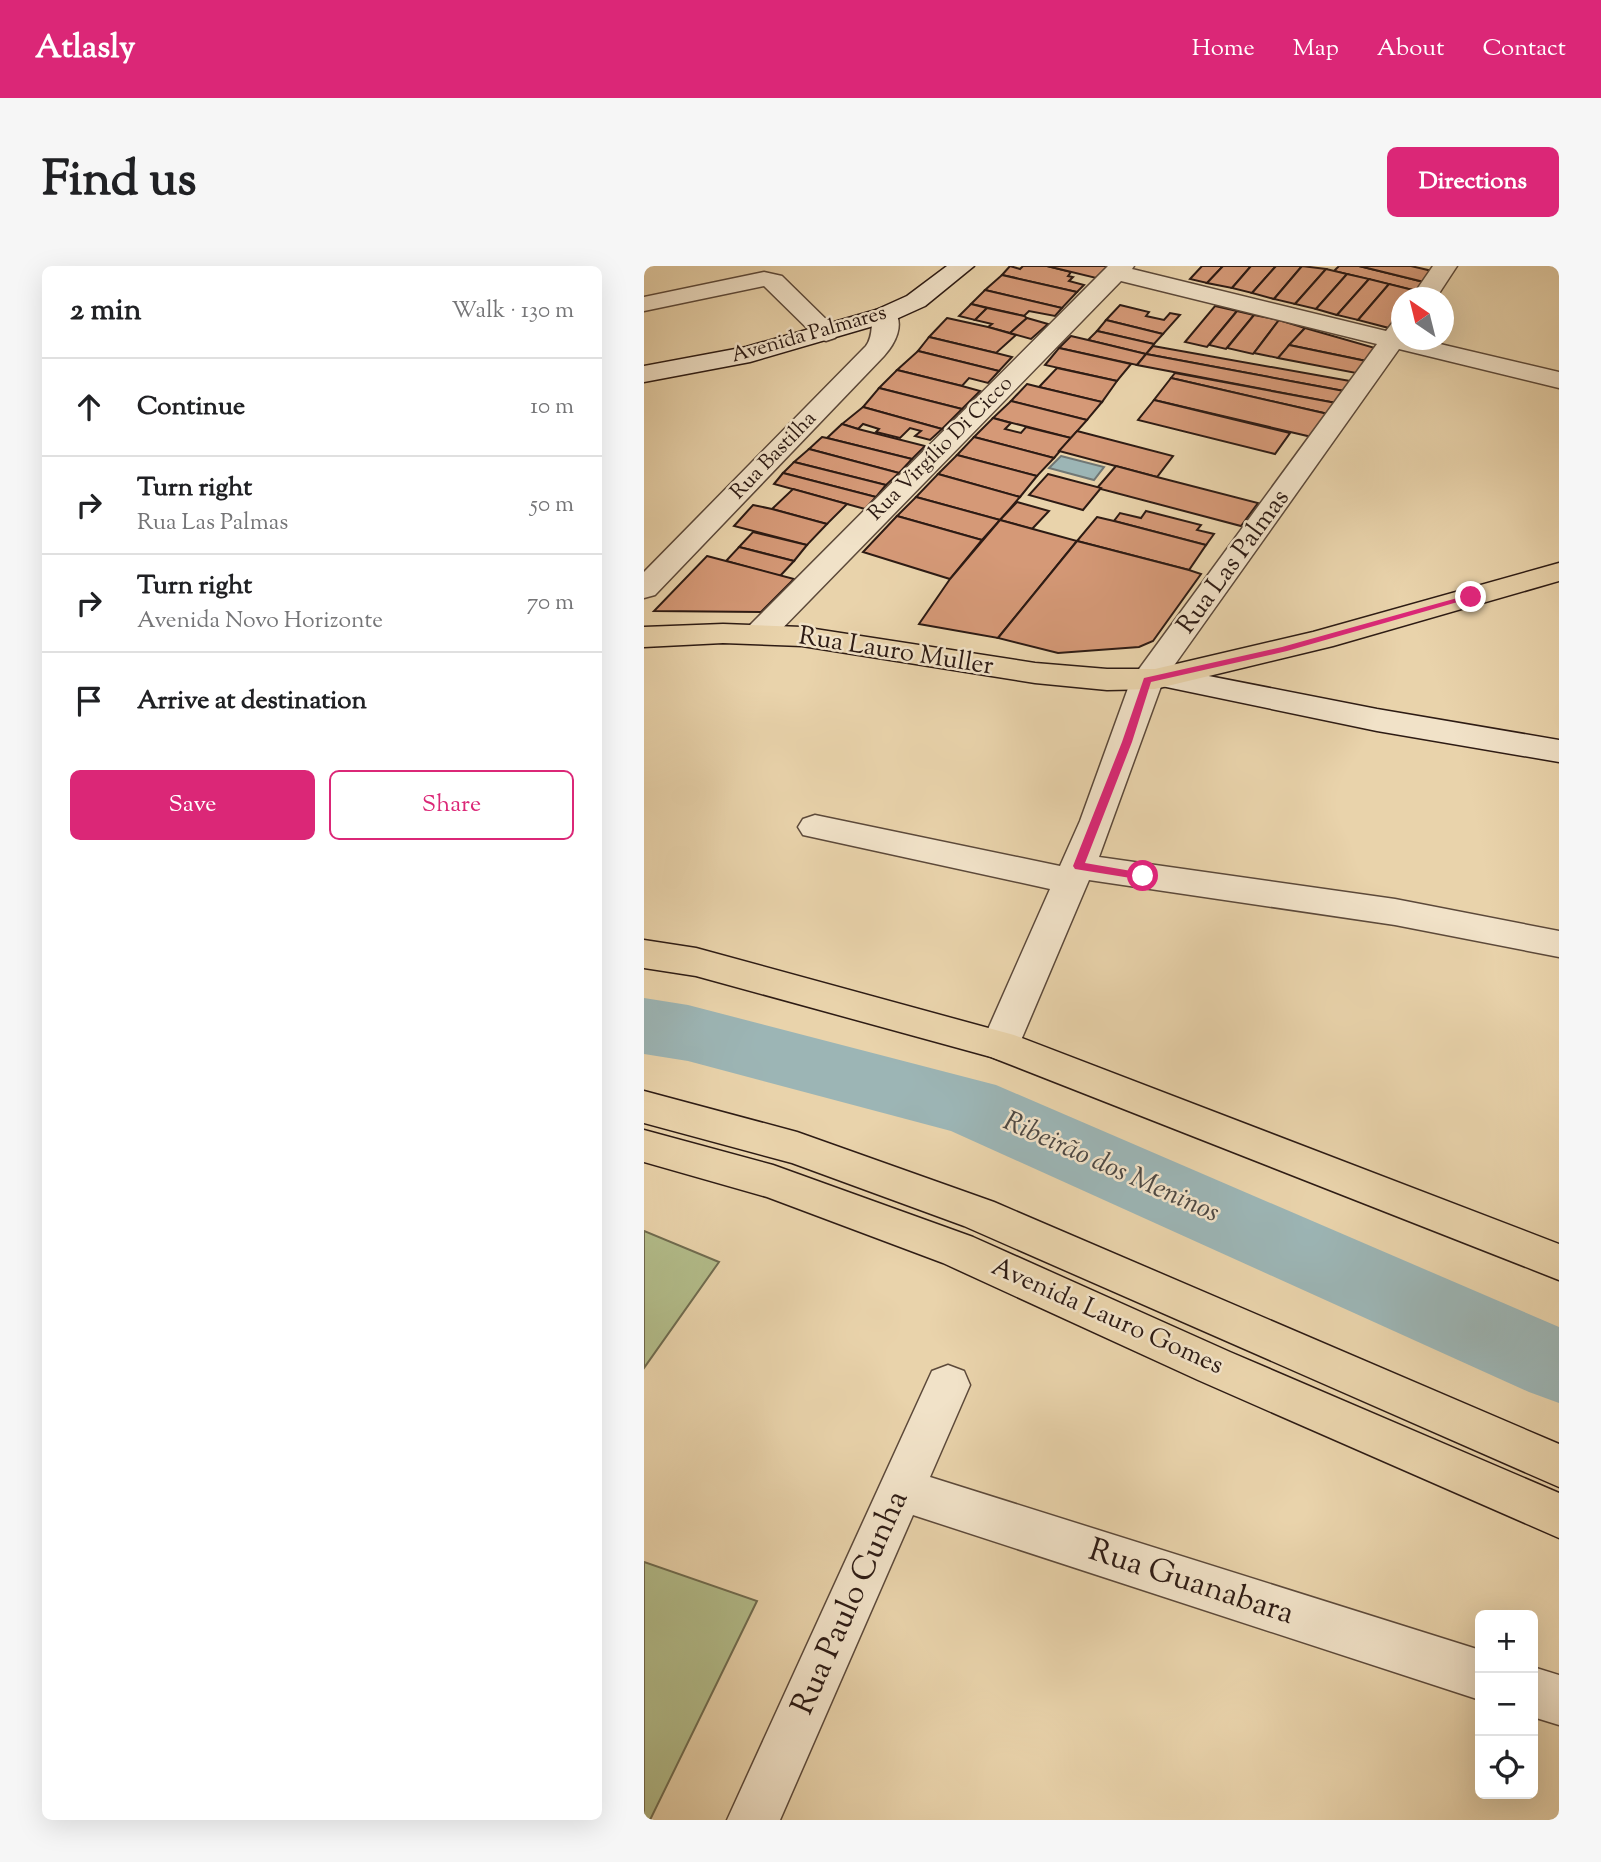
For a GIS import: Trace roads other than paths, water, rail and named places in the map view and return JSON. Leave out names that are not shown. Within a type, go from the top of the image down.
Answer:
[{"type":"main road","points":[[1155,679],[1297,646],[1559,572]]},
{"type":"main road","name":"Rua Lauro Muller","points":[[644,636],[686,632],[703,635],[760,633],[856,643],[1076,678],[1155,679]]},
{"type":"main road","points":[[644,954],[696,962],[1000,1045],[1559,1262]]},
{"type":"main road","name":"Avenida Lauro Gomes","points":[[644,1107],[797,1148],[979,1214],[1559,1466]]},
{"type":"main road","name":"Avenida Lauro Gomes","points":[[644,1146],[773,1182],[958,1250],[1214,1366],[1559,1516]]},
{"type":"street","name":"Avenida Palmares","points":[[644,374],[750,354],[885,315],[916,301],[962,266]]},
{"type":"street","points":[[1431,287],[1445,266]]},
{"type":"street","points":[[1119,269],[1391,332]]},
{"type":"street","name":"Rua Virgílio Di Cicco","points":[[760,633],[1119,269]]},
{"type":"street","points":[[644,304],[764,279],[773,281],[826,333]]},
{"type":"street","name":"Rua Bastilha","points":[[644,589],[883,342],[887,331],[885,315]]},
{"type":"street","name":"Rua Las Palmas","points":[[1000,1045],[1075,874],[1155,679],[1391,342]]},
{"type":"street","points":[[1454,350],[1559,380]]},
{"type":"street","name":"Rua Lauro Muller","points":[[1155,679],[1559,751]]},
{"type":"street","points":[[815,827],[1075,874],[1395,912],[1559,944]]},
{"type":"street","name":"Rua Paulo Cunha","points":[[753,1820],[948,1385]]},
{"type":"street","name":"Rua Guanabara","points":[[902,1490],[1475,1673]]},
{"type":"street","points":[[1538,1694],[1559,1700]]},
{"type":"water","points":[[1061,456],[1104,467],[1094,480],[1049,468]]},
{"type":"waterway","name":"Ribeirão dos Meninos","points":[[644,1026],[688,1033],[969,1106],[1559,1366]]}]
